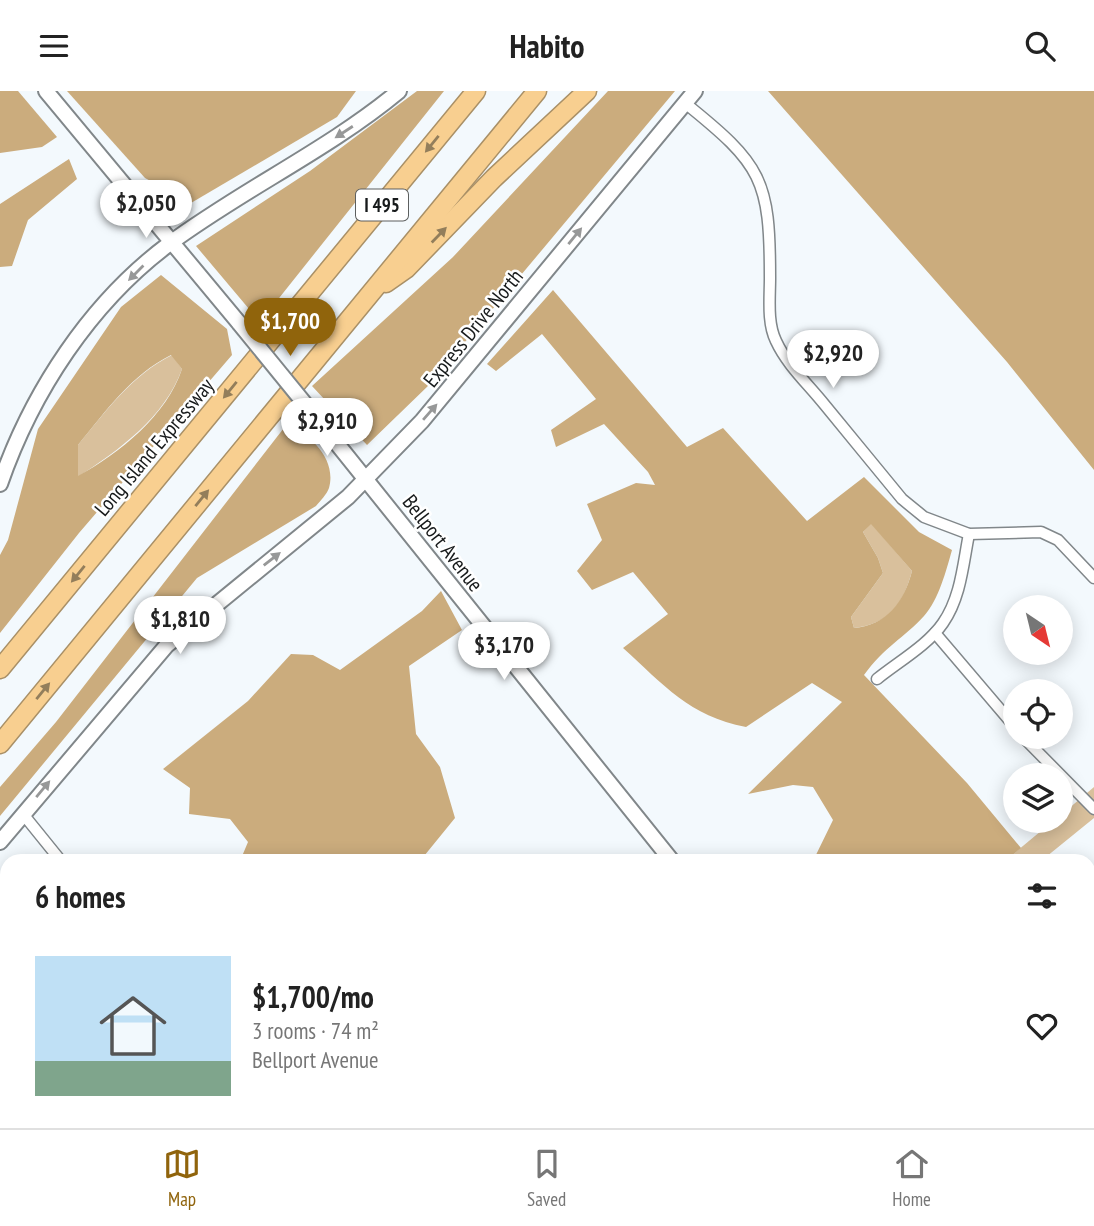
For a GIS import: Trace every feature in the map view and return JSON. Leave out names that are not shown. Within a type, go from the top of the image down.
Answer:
[{"type":"highway","name":"Long Island Expressway","points":[[0,669],[476,91]]},
{"type":"highway","name":"I 495","points":[[0,744],[537,91]]},
{"type":"highway","points":[[369,295],[406,269],[494,178],[587,91]]},
{"type":"main road","name":"Bellport Avenue","points":[[46,91],[314,415],[666,854]]},
{"type":"main road","points":[[0,484],[29,416],[65,355],[114,295],[171,243],[355,124],[399,91]]},
{"type":"main road","name":"Express Drive North","points":[[0,842],[167,645],[366,479],[448,391],[695,91]]},
{"type":"street","points":[[685,103],[730,141],[754,168],[765,191],[770,232],[770,311],[775,339],[792,365],[902,499],[925,517],[969,534],[1041,532],[1058,540],[1094,578]]},
{"type":"street","points":[[877,679],[945,621],[958,589],[969,534]]},
{"type":"street","points":[[935,632],[1003,713]]},
{"type":"street","points":[[1035,749],[1094,809]]},
{"type":"street","points":[[23,814],[55,854]]},
{"type":"shaded area","points":[[0,91],[18,91],[57,137],[42,147],[0,153]]},
{"type":"shaded area","points":[[67,91],[356,91],[337,117],[191,203],[145,178]]},
{"type":"shaded area","points":[[417,91],[444,91],[260,322],[196,246],[310,171]]},
{"type":"shaded area","points":[[608,91],[675,91],[429,385],[367,445],[312,386],[453,257]]},
{"type":"shaded area","points":[[768,91],[1094,91],[1094,470],[1007,362]]},
{"type":"shaded area","points":[[69,159],[77,179],[28,220],[12,266],[0,267],[0,204]]},
{"type":"shaded area","points":[[161,275],[227,329],[232,355],[79,533],[0,633],[0,555],[8,540],[38,429],[121,307]],"holes":[[[171,355],[182,369],[175,386],[154,417],[110,456],[78,476],[78,445],[131,383]]]},
{"type":"shaded area","points":[[553,290],[687,447],[723,428],[807,521],[864,477],[919,532],[952,550],[941,585],[929,609],[864,675],[967,783],[1003,826],[1003,833],[1009,833],[1021,848],[1014,854],[816,854],[833,820],[813,787],[793,785],[748,794],[842,702],[812,683],[746,727],[726,722],[693,707],[623,648],[668,614],[633,572],[592,590],[577,571],[602,540],[587,504],[636,483],[655,485],[648,472],[604,424],[556,447],[551,430],[596,399],[542,334],[496,371],[487,364]],"holes":[[[871,524],[912,571],[904,593],[885,617],[866,626],[854,628],[851,617],[883,573],[863,532]]]},
{"type":"shaded area","points":[[172,355],[182,369],[164,402],[139,431],[78,477],[78,445],[132,383]]},
{"type":"shaded area","points":[[287,424],[313,441],[325,458],[330,477],[325,495],[316,506],[197,578],[0,816],[0,787],[56,722]]},
{"type":"shaded area","points":[[871,523],[912,571],[904,593],[893,610],[877,622],[854,628],[851,617],[883,573],[863,532]]},
{"type":"shaded area","points":[[441,591],[462,630],[409,666],[416,734],[440,767],[455,818],[426,854],[243,854],[248,842],[230,819],[189,814],[190,788],[163,769],[248,701],[291,654],[313,655],[340,670],[422,611]]},
{"type":"shaded area","points":[[1094,787],[1094,818],[1050,854],[1013,854],[1039,833],[1073,833],[1073,805]]}]
